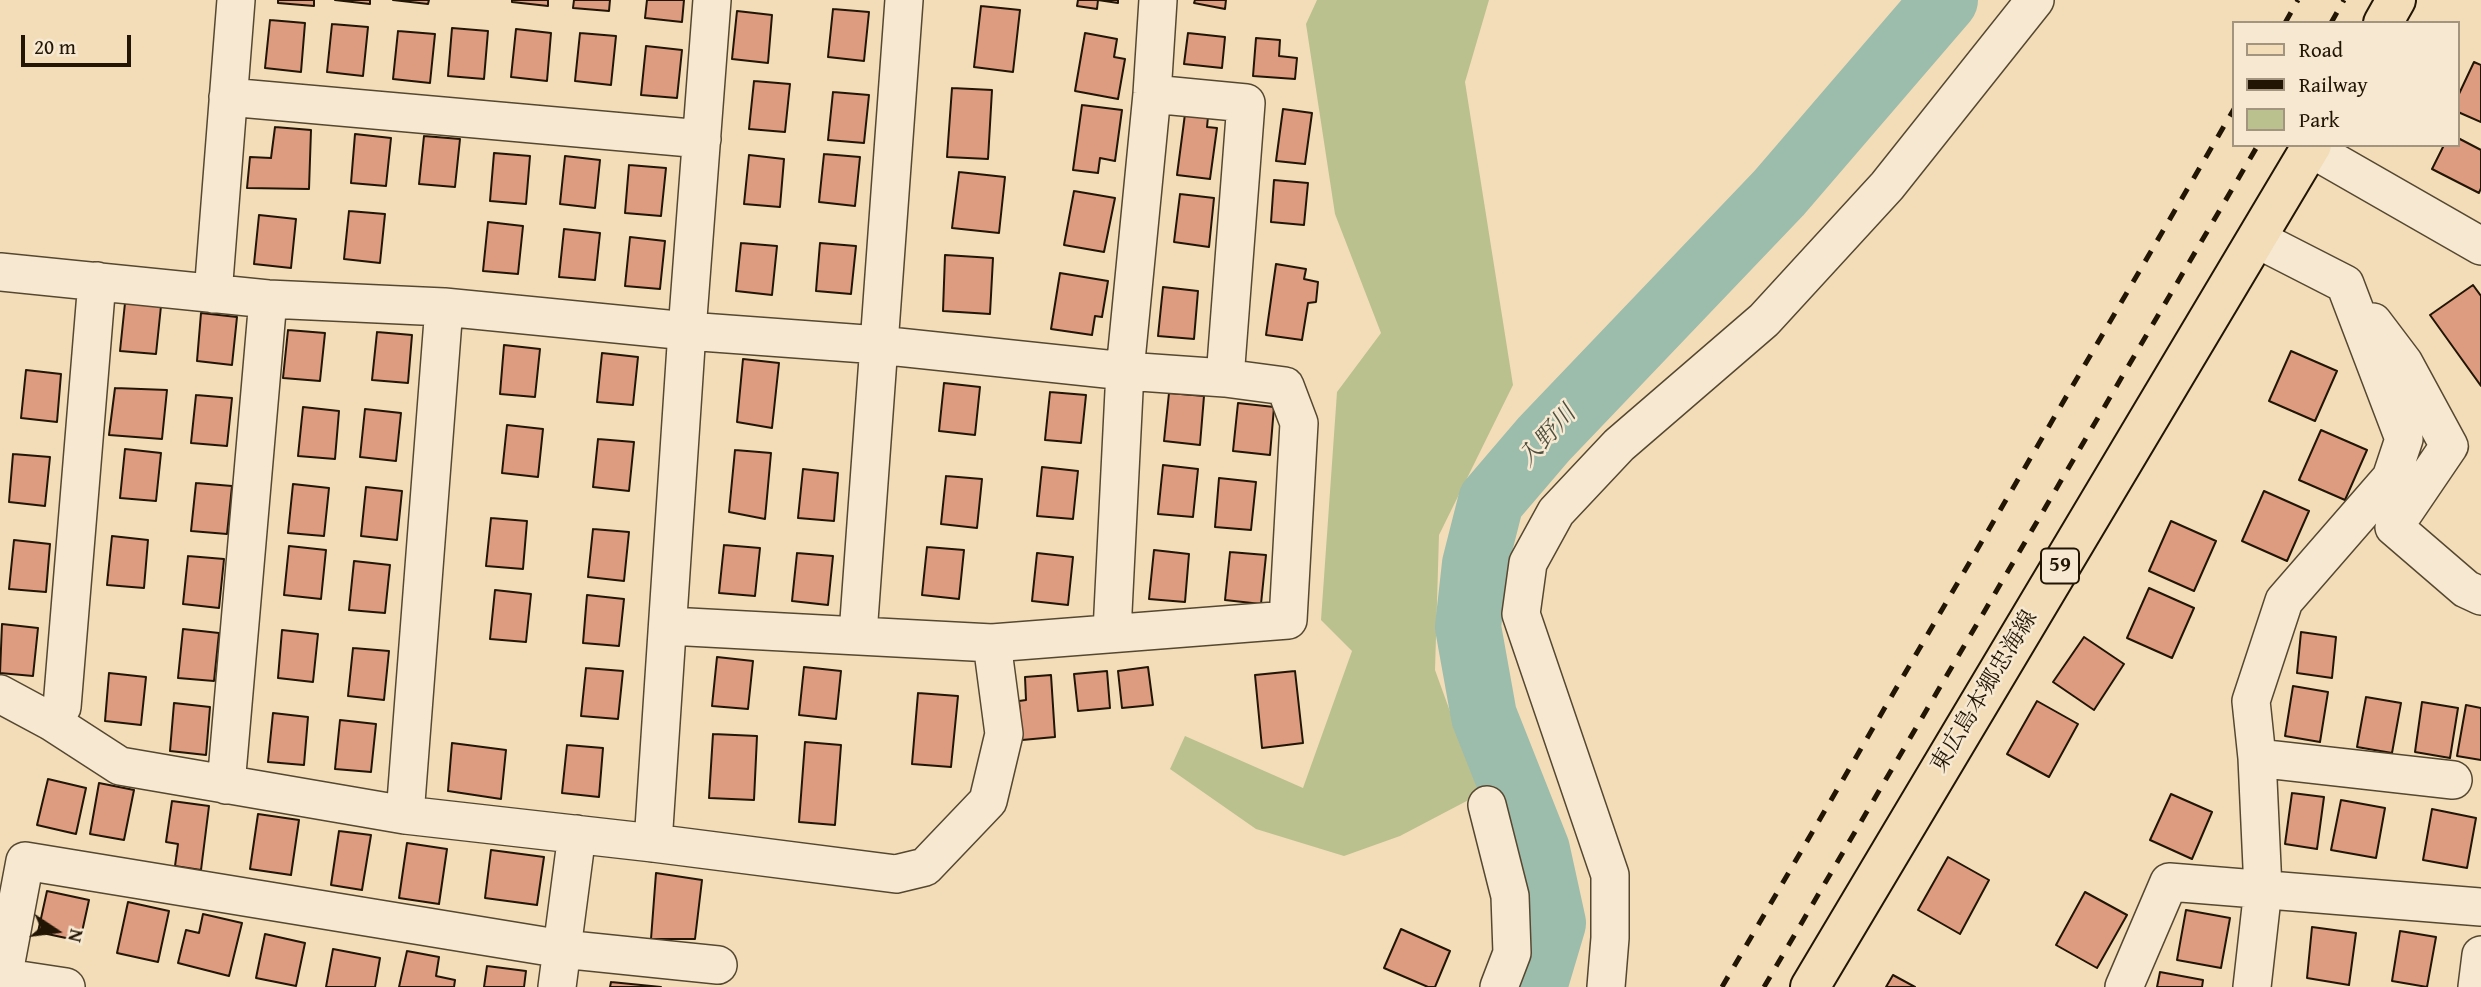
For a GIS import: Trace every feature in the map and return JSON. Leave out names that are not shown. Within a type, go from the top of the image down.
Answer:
[{"type":"main road","points":[[2384,21],[2396,0]]},
{"type":"main road","name":"東広島本郷忠海線","points":[[1810,987],[2311,147]]},
{"type":"street","points":[[214,294],[236,0]]},
{"type":"street","points":[[653,843],[712,0]]},
{"type":"street","points":[[858,634],[904,0]]},
{"type":"street","points":[[1112,632],[1125,371],[1152,94],[1158,0]]},
{"type":"street","points":[[1606,987],[1610,939],[1610,875],[1521,614],[1528,563],[1556,512],[1619,446],[1764,320],[1868,206],[2035,0]]},
{"type":"street","points":[[1152,94],[1246,103],[1225,378]]},
{"type":"street","points":[[228,97],[702,139]]},
{"type":"street","points":[[2311,147],[2481,246]]},
{"type":"street","points":[[2257,239],[2345,284],[2391,367],[2449,446],[2394,527],[2466,589],[2481,596]]},
{"type":"street","points":[[0,272],[268,299],[444,307],[1225,378],[1285,386],[1299,423],[1288,620],[992,643],[669,626]]},
{"type":"street","points":[[52,722],[62,708],[97,281]]},
{"type":"street","points":[[226,786],[268,299]]},
{"type":"street","points":[[405,815],[444,307]]},
{"type":"street","points":[[2252,987],[2263,889],[2257,758],[2251,701],[2284,601],[2391,478],[2404,439],[2391,367]]},
{"type":"street","points":[[0,694],[52,722],[120,765],[226,786],[405,815],[896,874],[925,867],[988,800],[1003,734],[992,643]]},
{"type":"street","points":[[2257,758],[2454,780]]},
{"type":"street","points":[[1487,805],[1510,896],[1512,953],[1499,987]]},
{"type":"street","points":[[557,987],[577,834]]},
{"type":"street","points":[[66,987],[2,977],[24,861],[562,949],[718,965]]},
{"type":"street","points":[[2124,987],[2169,882],[2481,907]]},
{"type":"street","points":[[2477,987],[2481,955]]},
{"type":"green space","points":[[1317,0],[1489,0],[1465,82],[1513,385],[1439,535],[1435,670],[1480,794],[1400,836],[1344,856],[1256,829],[1170,769],[1185,736],[1303,788],[1352,651],[1321,620],[1337,392],[1381,333],[1335,214],[1306,24]]},
{"type":"building","points":[[278,0],[314,0],[314,6],[278,3]]},
{"type":"building","points":[[335,0],[370,0],[370,4]]},
{"type":"building","points":[[393,0],[429,0],[428,4]]},
{"type":"building","points":[[548,0],[548,6],[512,2]]},
{"type":"building","points":[[574,0],[610,0],[609,11],[573,8]]},
{"type":"building","points":[[647,0],[684,0],[682,22],[645,18]]},
{"type":"building","points":[[1078,0],[1098,0],[1097,9],[1077,6]]},
{"type":"building","points":[[1195,0],[1226,0],[1225,9],[1194,3]]},
{"type":"building","points":[[981,6],[1020,10],[1013,72],[974,67]]},
{"type":"building","points":[[833,9],[869,12],[864,61],[828,57]]},
{"type":"building","points":[[737,11],[772,15],[768,63],[732,59]]},
{"type":"building","points":[[270,20],[305,23],[301,72],[265,68]]},
{"type":"building","points":[[332,24],[368,27],[363,76],[327,72]]},
{"type":"building","points":[[452,28],[488,31],[484,79],[448,76]]},
{"type":"building","points":[[516,29],[551,33],[547,81],[511,77]]},
{"type":"building","points":[[398,31],[435,34],[430,83],[393,79]]},
{"type":"building","points":[[580,33],[616,36],[611,85],[575,81]]},
{"type":"building","points":[[1085,33],[1117,39],[1114,57],[1125,59],[1118,99],[1075,91]]},
{"type":"building","points":[[1188,33],[1225,37],[1222,68],[1184,64]]},
{"type":"building","points":[[1256,38],[1280,40],[1279,56],[1297,58],[1295,79],[1253,76]]},
{"type":"building","points":[[646,46],[682,50],[677,98],[641,95]]},
{"type":"building","points":[[2474,62],[2481,65],[2481,122],[2460,113],[2460,92]]},
{"type":"building","points":[[754,81],[790,84],[785,132],[749,129]]},
{"type":"building","points":[[952,88],[992,90],[988,159],[947,157]]},
{"type":"building","points":[[833,92],[869,95],[864,143],[828,140]]},
{"type":"building","points":[[1082,105],[1122,110],[1115,161],[1100,158],[1098,173],[1073,170]]},
{"type":"building","points":[[1283,109],[1312,113],[1305,164],[1276,161]]},
{"type":"building","points":[[1185,114],[1208,117],[1207,127],[1217,128],[1210,179],[1177,175]]},
{"type":"building","points":[[275,127],[311,130],[309,189],[247,188],[250,157],[271,158]]},
{"type":"building","points":[[355,134],[391,138],[386,186],[351,183]]},
{"type":"building","points":[[424,136],[460,139],[455,187],[419,184]]},
{"type":"building","points":[[2460,139],[2481,150],[2479,193],[2432,169],[2443,147],[2460,147]]},
{"type":"building","points":[[494,153],[530,156],[526,204],[490,201]]},
{"type":"building","points":[[824,154],[860,157],[855,206],[819,202]]},
{"type":"building","points":[[749,155],[784,159],[780,207],[744,204]]},
{"type":"building","points":[[565,156],[600,160],[595,208],[560,204]]},
{"type":"building","points":[[629,165],[666,168],[661,216],[625,213]]},
{"type":"building","points":[[959,172],[1005,177],[999,233],[952,228]]},
{"type":"building","points":[[1274,180],[1308,183],[1304,225],[1271,222]]},
{"type":"building","points":[[1074,191],[1115,198],[1104,252],[1064,245]]},
{"type":"building","points":[[1180,194],[1214,198],[1209,247],[1174,242]]},
{"type":"building","points":[[349,211],[385,214],[380,263],[344,259]]},
{"type":"building","points":[[259,215],[296,219],[291,268],[254,264]]},
{"type":"building","points":[[488,222],[523,226],[518,274],[483,271]]},
{"type":"building","points":[[564,229],[600,233],[595,280],[559,277]]},
{"type":"building","points":[[630,237],[665,241],[660,289],[625,286]]},
{"type":"building","points":[[741,243],[777,246],[772,295],[736,291]]},
{"type":"building","points":[[820,243],[856,246],[851,294],[816,291]]},
{"type":"building","points":[[945,255],[993,258],[990,314],[943,311]]},
{"type":"building","points":[[1276,264],[1306,269],[1304,279],[1318,282],[1316,302],[1308,303],[1302,340],[1266,335]]},
{"type":"building","points":[[1060,273],[1108,281],[1102,317],[1095,316],[1092,335],[1051,329]]},
{"type":"building","points":[[2473,285],[2481,296],[2481,386],[2430,315]]},
{"type":"building","points":[[1163,287],[1198,291],[1194,339],[1158,336]]},
{"type":"building","points":[[125,303],[161,306],[156,354],[120,351]]},
{"type":"building","points":[[201,313],[237,317],[232,365],[197,361]]},
{"type":"building","points":[[288,330],[325,333],[320,381],[283,378]]},
{"type":"building","points":[[377,332],[412,335],[408,383],[372,380]]},
{"type":"building","points":[[504,345],[540,349],[535,397],[500,394]]},
{"type":"building","points":[[2291,351],[2337,371],[2315,421],[2269,401]]},
{"type":"building","points":[[602,353],[638,357],[633,405],[597,402]]},
{"type":"building","points":[[743,359],[779,363],[772,428],[737,422]]},
{"type":"building","points":[[26,370],[61,374],[57,422],[21,418]]},
{"type":"building","points":[[944,383],[980,387],[975,435],[939,431]]},
{"type":"building","points":[[115,388],[167,390],[162,439],[109,435]]},
{"type":"building","points":[[1050,392],[1086,395],[1081,443],[1045,440]]},
{"type":"building","points":[[1169,393],[1204,396],[1200,445],[1164,441]]},
{"type":"building","points":[[196,395],[232,398],[227,446],[191,443]]},
{"type":"building","points":[[1238,403],[1274,407],[1270,455],[1233,451]]},
{"type":"building","points":[[303,407],[339,411],[335,459],[298,456]]},
{"type":"building","points":[[365,409],[401,413],[396,461],[360,457]]},
{"type":"building","points":[[507,425],[543,429],[538,477],[502,473]]},
{"type":"building","points":[[2321,430],[2367,450],[2345,500],[2299,480]]},
{"type":"building","points":[[598,439],[634,442],[629,491],[593,487]]},
{"type":"building","points":[[125,449],[161,453],[156,501],[120,498]]},
{"type":"building","points":[[735,450],[771,453],[765,519],[729,512]]},
{"type":"building","points":[[13,454],[50,457],[45,506],[9,502]]},
{"type":"building","points":[[1163,465],[1198,469],[1193,517],[1158,514]]},
{"type":"building","points":[[1042,467],[1078,471],[1073,519],[1037,516]]},
{"type":"building","points":[[803,469],[838,473],[834,521],[798,518]]},
{"type":"building","points":[[946,476],[982,479],[977,528],[941,524]]},
{"type":"building","points":[[1219,478],[1256,482],[1251,530],[1215,527]]},
{"type":"building","points":[[196,483],[232,486],[227,534],[191,531]]},
{"type":"building","points":[[293,484],[329,488],[324,536],[288,533]]},
{"type":"building","points":[[366,487],[402,491],[397,540],[361,536]]},
{"type":"building","points":[[2264,491],[2309,511],[2287,561],[2242,541]]},
{"type":"building","points":[[491,518],[527,521],[523,569],[486,566]]},
{"type":"building","points":[[2171,521],[2216,541],[2194,591],[2149,571]]},
{"type":"building","points":[[593,529],[629,532],[624,581],[588,577]]},
{"type":"building","points":[[112,536],[148,540],[144,588],[107,585]]},
{"type":"building","points":[[14,540],[50,544],[46,592],[9,589]]},
{"type":"building","points":[[724,545],[760,548],[755,596],[719,593]]},
{"type":"building","points":[[289,546],[326,550],[321,599],[284,595]]},
{"type":"building","points":[[927,547],[964,550],[959,599],[922,595]]},
{"type":"building","points":[[1154,550],[1189,554],[1185,602],[1149,599]]},
{"type":"building","points":[[1230,552],[1266,555],[1261,604],[1225,600]]},
{"type":"building","points":[[797,553],[833,556],[828,605],[792,601]]},
{"type":"building","points":[[1037,553],[1073,557],[1068,605],[1032,601]]},
{"type":"building","points":[[188,556],[224,559],[219,608],[183,604]]},
{"type":"building","points":[[354,561],[390,565],[385,613],[349,610]]},
{"type":"building","points":[[2149,588],[2194,608],[2172,658],[2127,638]]},
{"type":"building","points":[[495,590],[531,594],[526,642],[490,639]]},
{"type":"building","points":[[587,595],[624,599],[619,646],[583,643]]},
{"type":"building","points":[[2,624],[38,628],[33,676],[0,673]]},
{"type":"building","points":[[183,629],[219,633],[214,681],[178,678]]},
{"type":"building","points":[[282,630],[318,634],[313,682],[278,678]]},
{"type":"building","points":[[2301,632],[2336,637],[2332,678],[2297,673]]},
{"type":"building","points":[[2084,637],[2124,664],[2094,710],[2053,682]]},
{"type":"building","points":[[353,648],[389,651],[384,700],[348,696]]},
{"type":"building","points":[[717,657],[753,661],[748,709],[712,706]]},
{"type":"building","points":[[804,667],[841,671],[836,719],[799,715]]},
{"type":"building","points":[[1148,667],[1153,705],[1122,708],[1118,671]]},
{"type":"building","points":[[586,668],[623,671],[618,719],[581,716]]},
{"type":"building","points":[[1107,671],[1110,708],[1078,711],[1074,674]]},
{"type":"building","points":[[1295,671],[1303,743],[1262,748],[1255,675]]},
{"type":"building","points":[[109,673],[146,677],[141,725],[105,721]]},
{"type":"building","points":[[1051,675],[1055,737],[1022,740],[1019,701],[1026,700],[1025,677]]},
{"type":"building","points":[[2293,686],[2328,692],[2320,742],[2285,736]]},
{"type":"building","points":[[918,693],[958,696],[951,767],[912,764]]},
{"type":"building","points":[[2366,697],[2401,703],[2392,753],[2357,747]]},
{"type":"building","points":[[2037,701],[2078,724],[2049,777],[2007,754]]},
{"type":"building","points":[[2422,702],[2458,708],[2450,758],[2415,752]]},
{"type":"building","points":[[174,703],[210,707],[206,755],[170,751]]},
{"type":"building","points":[[2466,705],[2481,708],[2481,760],[2457,756]]},
{"type":"building","points":[[273,713],[308,717],[304,765],[268,762]]},
{"type":"building","points":[[340,720],[376,724],[371,772],[335,769]]},
{"type":"building","points":[[713,734],[757,736],[754,800],[709,798]]},
{"type":"building","points":[[805,742],[841,745],[835,825],[799,822]]},
{"type":"building","points":[[452,743],[506,750],[501,799],[448,791]]},
{"type":"building","points":[[567,745],[603,748],[599,797],[562,793]]},
{"type":"building","points":[[48,779],[86,788],[76,834],[37,825]]},
{"type":"building","points":[[99,783],[134,790],[124,840],[90,834]]},
{"type":"building","points":[[2292,793],[2324,797],[2317,849],[2285,844]]},
{"type":"building","points":[[2171,794],[2212,812],[2192,859],[2150,840]]},
{"type":"building","points":[[2341,800],[2385,808],[2376,858],[2331,850]]},
{"type":"building","points":[[172,801],[209,806],[201,870],[175,866],[178,844],[166,842]]},
{"type":"building","points":[[2432,809],[2476,818],[2467,868],[2423,860]]},
{"type":"building","points":[[258,814],[299,820],[291,875],[250,869]]},
{"type":"building","points":[[339,831],[371,835],[362,890],[331,885]]},
{"type":"building","points":[[407,843],[447,849],[439,904],[399,898]]},
{"type":"building","points":[[491,850],[544,857],[537,905],[485,898]]},
{"type":"building","points":[[1948,857],[1989,880],[1960,934],[1918,910]]},
{"type":"building","points":[[656,873],[702,880],[695,939],[651,939]]},
{"type":"building","points":[[47,891],[89,900],[80,941],[38,932]]},
{"type":"building","points":[[2085,892],[2127,915],[2097,968],[2056,945]]},
{"type":"building","points":[[128,902],[169,911],[158,962],[117,953]]},
{"type":"building","points":[[2186,910],[2230,918],[2221,968],[2177,960]]},
{"type":"building","points":[[203,914],[242,923],[229,976],[178,963],[186,930],[199,933]]},
{"type":"building","points":[[2312,927],[2356,933],[2349,985],[2307,978]]},
{"type":"building","points":[[1401,929],[1450,951],[1435,987],[1428,987],[1384,968]]},
{"type":"building","points":[[2400,931],[2436,937],[2427,987],[2392,981]]},
{"type":"building","points":[[265,934],[305,943],[296,986],[256,978]]},
{"type":"building","points":[[333,949],[380,958],[375,987],[326,987]]},
{"type":"building","points":[[407,951],[439,957],[436,976],[455,980],[454,987],[399,987]]},
{"type":"building","points":[[487,966],[526,971],[524,987],[484,987]]},
{"type":"building","points":[[2160,972],[2203,980],[2202,987],[2157,987]]},
{"type":"building","points":[[1893,975],[1915,987],[1886,987]]},
{"type":"building","points":[[611,982],[661,987],[610,987]]},
{"type":"waterway","name":"入野川","points":[[1534,987],[1553,923],[1537,850],[1484,716],[1468,627],[1475,564],[1491,501],[1544,439],[1779,193],[1945,0]]},
{"type":"railway","points":[[2286,21],[2298,0]]},
{"type":"railway","points":[[2332,21],[2344,0]]},
{"type":"railway","points":[[1722,987],[2232,112]]},
{"type":"railway","points":[[1764,987],[2257,147]]}]
